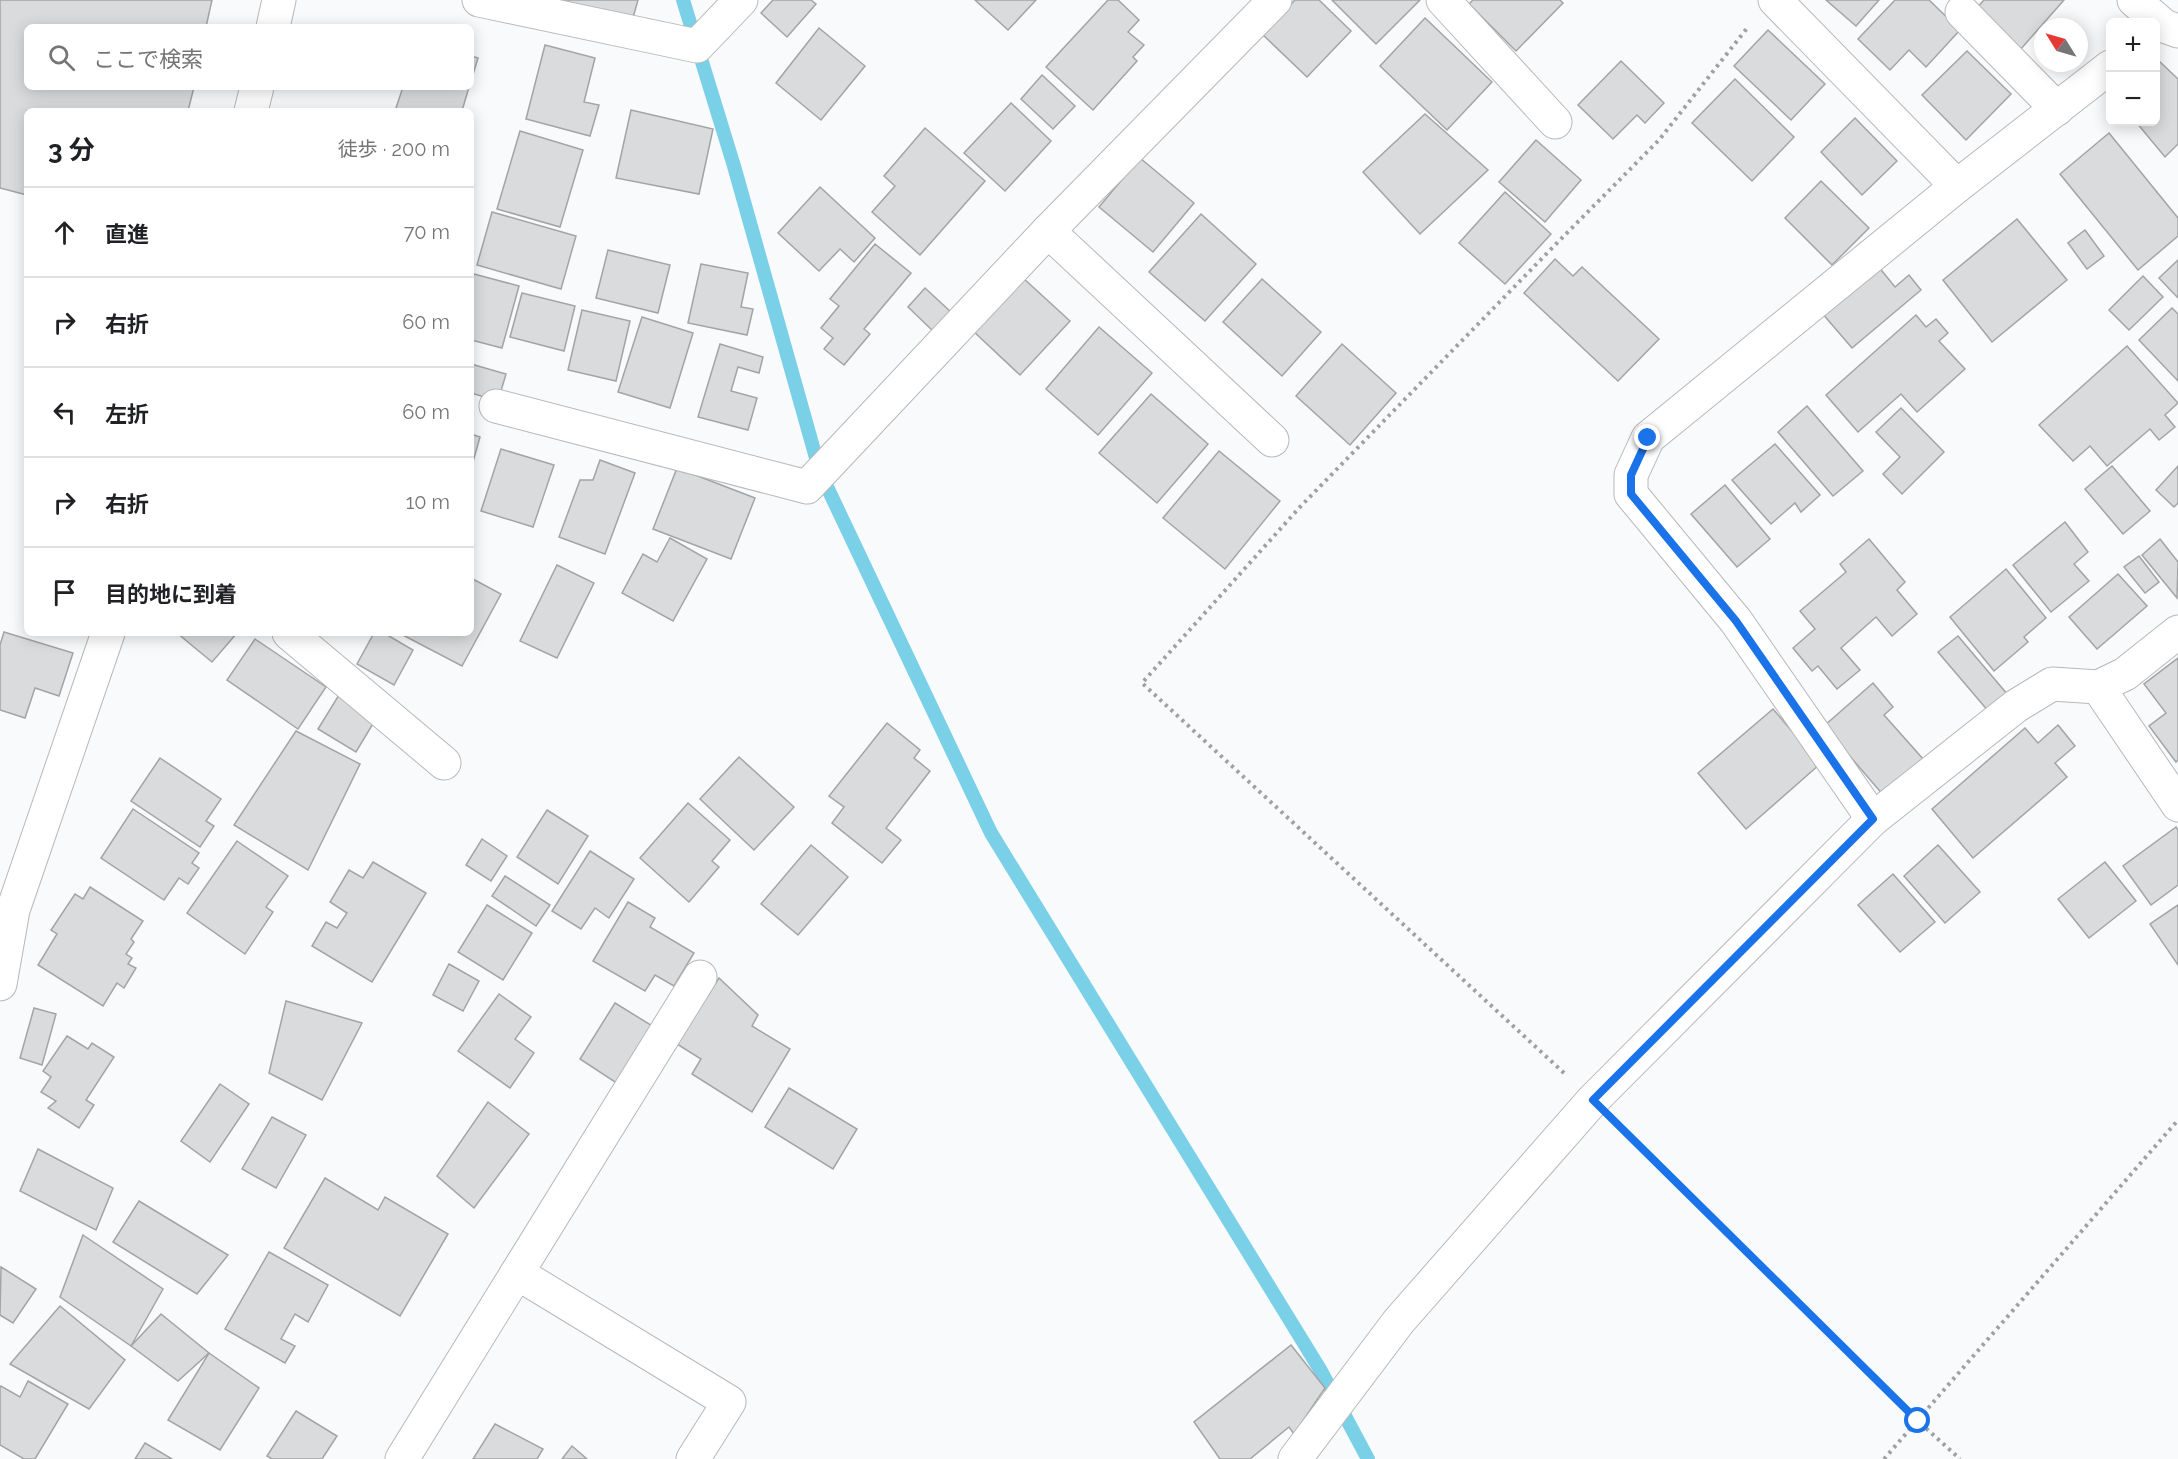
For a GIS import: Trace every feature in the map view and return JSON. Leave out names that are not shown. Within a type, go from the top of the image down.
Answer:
[{"type":"street","points":[[274,24],[279,0]]},
{"type":"street","points":[[479,0],[697,46],[741,0]]},
{"type":"street","points":[[496,406],[807,487],[1048,231],[1275,0]]},
{"type":"street","points":[[1443,0],[1555,122]]},
{"type":"street","points":[[2134,0],[2169,25]]},
{"type":"street","points":[[1765,9],[1957,186]]},
{"type":"street","points":[[1962,12],[2057,109]]},
{"type":"street","points":[[1873,819],[1736,621],[1631,494],[1631,475],[1648,438],[1957,186],[2106,70]]},
{"type":"street","points":[[252,108],[256,90]]},
{"type":"street","points":[[1048,231],[1272,440]]},
{"type":"street","points":[[1295,1459],[1399,1321],[1593,1100],[1873,819],[2016,706],[2052,684],[2098,687],[2125,674],[2178,632]]},
{"type":"street","points":[[0,984],[13,910],[107,636]]},
{"type":"street","points":[[293,636],[444,763]]},
{"type":"street","points":[[2098,687],[2178,805]]},
{"type":"street","points":[[402,1459],[700,977]]},
{"type":"street","points":[[517,1273],[729,1402],[693,1459]]},
{"type":"path","points":[[1765,9],[1659,141],[1556,243],[1300,507],[1142,683],[1593,1100],[1918,1421],[1960,1459]]},
{"type":"path","points":[[1884,1459],[2178,1120]]},
{"type":"building","points":[[0,0],[212,0],[207,24],[24,24],[24,90],[193,90],[189,108],[24,108],[24,194],[0,188]]},
{"type":"building","points":[[565,0],[638,0],[632,21],[564,2]]},
{"type":"building","points":[[773,0],[811,0],[816,4],[787,37],[761,13]]},
{"type":"building","points":[[975,0],[1036,0],[1008,30]]},
{"type":"building","points":[[1108,0],[1118,0],[1139,20],[1128,32],[1144,45],[1133,57],[1137,61],[1093,110],[1046,67]]},
{"type":"building","points":[[1295,0],[1319,0],[1351,31],[1307,77],[1262,34]]},
{"type":"building","points":[[1332,0],[1420,0],[1376,44]]},
{"type":"building","points":[[1473,0],[1560,0],[1563,3],[1516,51],[1469,4]]},
{"type":"building","points":[[1826,0],[1879,0],[1856,26]]},
{"type":"building","points":[[1895,0],[1929,0],[1960,30],[1926,67],[1909,50],[1890,70],[1858,39]]},
{"type":"building","points":[[1984,0],[2064,0],[2048,18],[2034,18],[2034,34],[2020,50],[1975,10]]},
{"type":"building","points":[[1425,18],[1492,82],[1447,130],[1380,66]]},
{"type":"building","points":[[819,28],[865,66],[821,120],[776,83]]},
{"type":"building","points":[[1768,30],[1825,84],[1791,120],[1734,66]]},
{"type":"building","points":[[545,45],[595,58],[584,102],[599,105],[590,136],[526,119]]},
{"type":"building","points":[[1967,51],[2011,94],[1966,140],[1922,95]]},
{"type":"building","points":[[474,57],[478,58],[474,71]]},
{"type":"building","points":[[1621,61],[1664,103],[1645,123],[1637,115],[1613,139],[1578,105]]},
{"type":"building","points":[[2160,62],[2178,79],[2178,144],[2165,157],[2139,126],[2160,126]]},
{"type":"building","points":[[1042,75],[1075,106],[1053,129],[1021,99]]},
{"type":"building","points":[[1735,79],[1794,137],[1752,181],[1692,123]]},
{"type":"building","points":[[402,90],[468,90],[463,108],[396,108]]},
{"type":"building","points":[[1011,103],[1051,141],[1005,191],[964,153]]},
{"type":"building","points":[[631,110],[713,129],[699,194],[616,178]]},
{"type":"building","points":[[1425,114],[1488,170],[1420,234],[1363,172]]},
{"type":"building","points":[[1855,118],[1897,161],[1862,195],[1821,152]]},
{"type":"building","points":[[925,128],[985,181],[920,255],[872,212],[895,186],[884,176]]},
{"type":"building","points":[[520,131],[583,150],[560,227],[497,209]]},
{"type":"building","points":[[2109,133],[2178,218],[2178,236],[2138,270],[2060,174]]},
{"type":"building","points":[[1536,140],[1581,180],[1545,222],[1499,182]]},
{"type":"building","points":[[1140,158],[1194,203],[1153,252],[1099,207]]},
{"type":"building","points":[[1821,181],[1869,228],[1832,265],[1785,218]]},
{"type":"building","points":[[820,187],[875,238],[854,262],[840,249],[819,271],[778,233]]},
{"type":"building","points":[[1505,192],[1551,234],[1505,284],[1459,243]]},
{"type":"building","points":[[492,212],[576,236],[561,289],[477,265]]},
{"type":"building","points":[[1201,214],[1256,264],[1205,321],[1149,272]]},
{"type":"building","points":[[2017,219],[2067,280],[1992,342],[1943,280]]},
{"type":"building","points":[[2085,230],[2104,256],[2087,269],[2068,243]]},
{"type":"building","points":[[875,244],[911,273],[864,329],[870,334],[844,365],[824,349],[833,338],[821,328],[839,306],[830,299]]},
{"type":"building","points":[[608,250],[670,265],[658,313],[596,298]]},
{"type":"building","points":[[1555,259],[1573,276],[1582,267],[1659,339],[1618,381],[1524,293]]},
{"type":"building","points":[[2178,260],[2178,298],[2159,278]]},
{"type":"building","points":[[701,264],[748,273],[741,307],[753,309],[747,335],[688,323]]},
{"type":"building","points":[[1878,266],[1895,287],[1909,275],[1921,290],[1852,348],[1822,313]]},
{"type":"building","points":[[474,274],[519,286],[502,348],[474,341]]},
{"type":"building","points":[[2143,276],[2163,297],[2129,330],[2109,310]]},
{"type":"building","points":[[1022,277],[1070,321],[1020,375],[972,330]]},
{"type":"building","points":[[1262,279],[1321,332],[1282,376],[1223,322]]},
{"type":"building","points":[[925,288],[952,313],[934,332],[908,307]]},
{"type":"building","points":[[522,293],[575,306],[564,351],[510,337]]},
{"type":"building","points":[[2172,308],[2178,314],[2178,381],[2139,340]]},
{"type":"building","points":[[582,310],[630,321],[616,381],[568,370]]},
{"type":"building","points":[[1916,315],[1926,327],[1936,319],[1948,333],[1939,341],[1965,369],[1917,412],[1901,394],[1858,432],[1826,395]]},
{"type":"building","points":[[642,317],[693,333],[670,408],[618,392]]},
{"type":"building","points":[[1099,327],[1152,373],[1098,435],[1046,389]]},
{"type":"building","points":[[720,344],[763,357],[759,373],[738,367],[731,391],[757,398],[748,430],[698,417]]},
{"type":"building","points":[[1342,344],[1396,393],[1350,445],[1296,396]]},
{"type":"building","points":[[2127,346],[2178,403],[2165,415],[2175,427],[2159,440],[2150,429],[2107,466],[2090,446],[2073,461],[2039,425]]},
{"type":"building","points":[[474,365],[506,374],[498,401],[474,394]]},
{"type":"building","points":[[1151,394],[1208,444],[1157,503],[1099,453]]},
{"type":"building","points":[[1807,406],[1863,471],[1833,496],[1778,432]]},
{"type":"building","points":[[1901,408],[1944,452],[1902,494],[1883,474],[1900,457],[1876,432]]},
{"type":"building","points":[[474,435],[480,437],[474,458]]},
{"type":"building","points":[[1775,444],[1820,495],[1801,512],[1795,503],[1771,524],[1732,480]]},
{"type":"building","points":[[501,449],[554,465],[533,527],[481,511]]},
{"type":"building","points":[[1219,451],[1280,501],[1225,569],[1163,518]]},
{"type":"building","points":[[600,460],[635,473],[605,554],[559,537],[580,480],[593,480]]},
{"type":"building","points":[[2112,466],[2150,511],[2123,534],[2085,489]]},
{"type":"building","points":[[2178,466],[2178,503],[2174,507],[2156,490]]},
{"type":"building","points":[[677,468],[755,498],[731,559],[653,529]]},
{"type":"building","points":[[1725,485],[1770,539],[1737,567],[1691,514]]},
{"type":"building","points":[[2065,522],[2088,552],[2074,564],[2089,581],[2051,612],[2013,565]]},
{"type":"building","points":[[670,538],[707,559],[673,621],[622,593],[643,554],[657,562]]},
{"type":"building","points":[[1869,539],[1905,582],[1897,590],[1917,614],[1892,636],[1876,617],[1841,648],[1860,670],[1837,689],[1818,666],[1812,671],[1793,648],[1815,629],[1800,611],[1846,572],[1840,564]]},
{"type":"building","points":[[2160,539],[2178,562],[2177,598],[2142,555]]},
{"type":"building","points":[[2139,556],[2159,582],[2145,593],[2124,567]]},
{"type":"building","points":[[557,565],[594,583],[557,658],[520,641]]},
{"type":"building","points":[[2006,569],[2046,618],[2024,637],[2028,642],[1994,671],[1950,617]]},
{"type":"building","points":[[2118,574],[2147,606],[2097,649],[2069,617]]},
{"type":"building","points":[[474,580],[501,594],[462,666],[405,636],[474,636]]},
{"type":"building","points":[[4,632],[73,653],[59,696],[35,688],[25,718],[0,710],[0,645]]},
{"type":"building","points":[[181,636],[234,636],[212,662]]},
{"type":"building","points":[[372,636],[389,636],[413,650],[394,685],[357,664]]},
{"type":"building","points":[[1958,636],[2008,695],[1989,712],[1938,652]]},
{"type":"building","points":[[255,639],[326,687],[298,729],[227,680]]},
{"type":"building","points":[[2178,658],[2178,760],[2176,762],[2149,726],[2166,713],[2144,684]]},
{"type":"building","points":[[1873,683],[1893,707],[1884,715],[1924,760],[1884,796],[1824,726]]},
{"type":"building","points":[[342,690],[380,712],[356,752],[318,729]]},
{"type":"building","points":[[1773,709],[1820,764],[1746,829],[1698,773]]},
{"type":"building","points":[[887,723],[920,750],[914,758],[930,771],[886,828],[901,840],[882,863],[832,823],[844,807],[829,796]]},
{"type":"building","points":[[2058,725],[2075,746],[2055,763],[2067,777],[1973,858],[1932,809],[2025,728],[2038,743]]},
{"type":"building","points":[[296,731],[360,764],[308,870],[234,825]]},
{"type":"building","points":[[739,757],[794,807],[754,850],[700,799]]},
{"type":"building","points":[[160,758],[221,799],[206,821],[214,826],[200,847],[131,801]]},
{"type":"building","points":[[688,803],[730,840],[712,861],[719,867],[689,902],[640,858]]},
{"type":"building","points":[[133,809],[199,853],[192,863],[199,868],[188,884],[179,878],[164,900],[101,858]]},
{"type":"building","points":[[547,810],[588,836],[558,884],[517,857]]},
{"type":"building","points":[[2176,827],[2178,830],[2178,885],[2151,905],[2123,866]]},
{"type":"building","points":[[482,839],[507,856],[491,881],[466,865]]},
{"type":"building","points":[[237,841],[288,876],[266,907],[273,912],[245,954],[187,913]]},
{"type":"building","points":[[811,845],[848,877],[798,935],[761,904]]},
{"type":"building","points":[[1938,845],[1980,892],[1945,923],[1904,876]]},
{"type":"building","points":[[590,851],[634,879],[609,918],[595,908],[581,929],[552,911]]},
{"type":"building","points":[[373,862],[426,893],[372,982],[312,946],[326,922],[337,928],[347,913],[330,902],[349,870],[363,878]]},
{"type":"building","points":[[2105,862],[2136,901],[2089,938],[2058,899]]},
{"type":"building","points":[[1893,874],[1935,922],[1900,952],[1858,905]]},
{"type":"building","points":[[505,876],[550,905],[536,926],[492,896]]},
{"type":"building","points":[[90,887],[143,921],[131,939],[134,942],[126,954],[132,958],[128,964],[136,968],[124,988],[117,983],[103,1006],[38,965],[57,934],[51,930],[75,894],[83,899]]},
{"type":"building","points":[[628,902],[655,918],[650,927],[694,953],[674,986],[655,975],[645,991],[593,961]]},
{"type":"building","points":[[487,905],[532,933],[503,980],[458,952]]},
{"type":"building","points":[[2178,905],[2178,965],[2150,924]]},
{"type":"building","points":[[449,964],[479,981],[463,1011],[433,995]]},
{"type":"building","points":[[719,978],[758,1015],[752,1026],[790,1049],[752,1112],[692,1074],[701,1059],[677,1044]]},
{"type":"building","points":[[499,994],[531,1017],[515,1039],[534,1053],[510,1088],[458,1051]]},
{"type":"building","points":[[286,1001],[362,1023],[322,1100],[269,1073]]},
{"type":"building","points":[[615,1003],[654,1027],[618,1084],[580,1059]]},
{"type":"building","points":[[34,1008],[56,1014],[42,1065],[20,1058]]},
{"type":"building","points":[[67,1036],[88,1049],[92,1043],[114,1057],[86,1100],[94,1105],[79,1128],[48,1108],[56,1101],[41,1092],[51,1077],[43,1071]]},
{"type":"building","points":[[220,1084],[249,1104],[210,1162],[181,1141]]},
{"type":"building","points":[[789,1088],[857,1129],[833,1169],[765,1127]]},
{"type":"building","points":[[488,1102],[529,1134],[474,1208],[437,1176]]},
{"type":"building","points":[[272,1117],[306,1135],[276,1188],[242,1169]]},
{"type":"building","points":[[38,1149],[113,1188],[96,1230],[20,1191]]},
{"type":"building","points":[[325,1178],[378,1210],[385,1197],[448,1234],[400,1316],[284,1248]]},
{"type":"building","points":[[139,1201],[228,1255],[197,1294],[113,1242]]},
{"type":"building","points":[[83,1235],[163,1289],[131,1346],[60,1297]]},
{"type":"building","points":[[269,1252],[328,1285],[308,1322],[295,1314],[281,1339],[295,1346],[285,1363],[225,1329]]},
{"type":"building","points":[[1,1267],[36,1289],[13,1323],[0,1315]]},
{"type":"building","points":[[60,1306],[125,1360],[89,1409],[10,1364]]},
{"type":"building","points":[[161,1314],[209,1353],[178,1381],[131,1346]]},
{"type":"building","points":[[1291,1345],[1325,1388],[1294,1434],[1289,1427],[1250,1459],[1220,1459],[1194,1422]]},
{"type":"building","points":[[209,1353],[259,1388],[220,1450],[168,1420]]},
{"type":"building","points":[[28,1381],[68,1404],[35,1459],[24,1459],[0,1445],[0,1388],[1,1386],[20,1397]]},
{"type":"building","points":[[296,1411],[337,1436],[322,1459],[272,1459],[267,1456]]},
{"type":"building","points":[[495,1424],[543,1449],[537,1459],[473,1459]]},
{"type":"building","points":[[145,1443],[172,1459],[135,1459]]},
{"type":"building","points":[[572,1446],[587,1459],[562,1459]]},
{"type":"waterway","points":[[683,0],[734,166],[820,472],[991,833],[1321,1371],[1368,1459]]},
{"type":"route","points":[[1648,438],[1631,475],[1631,494],[1736,621],[1873,819],[1593,1100],[1918,1421]]}]
